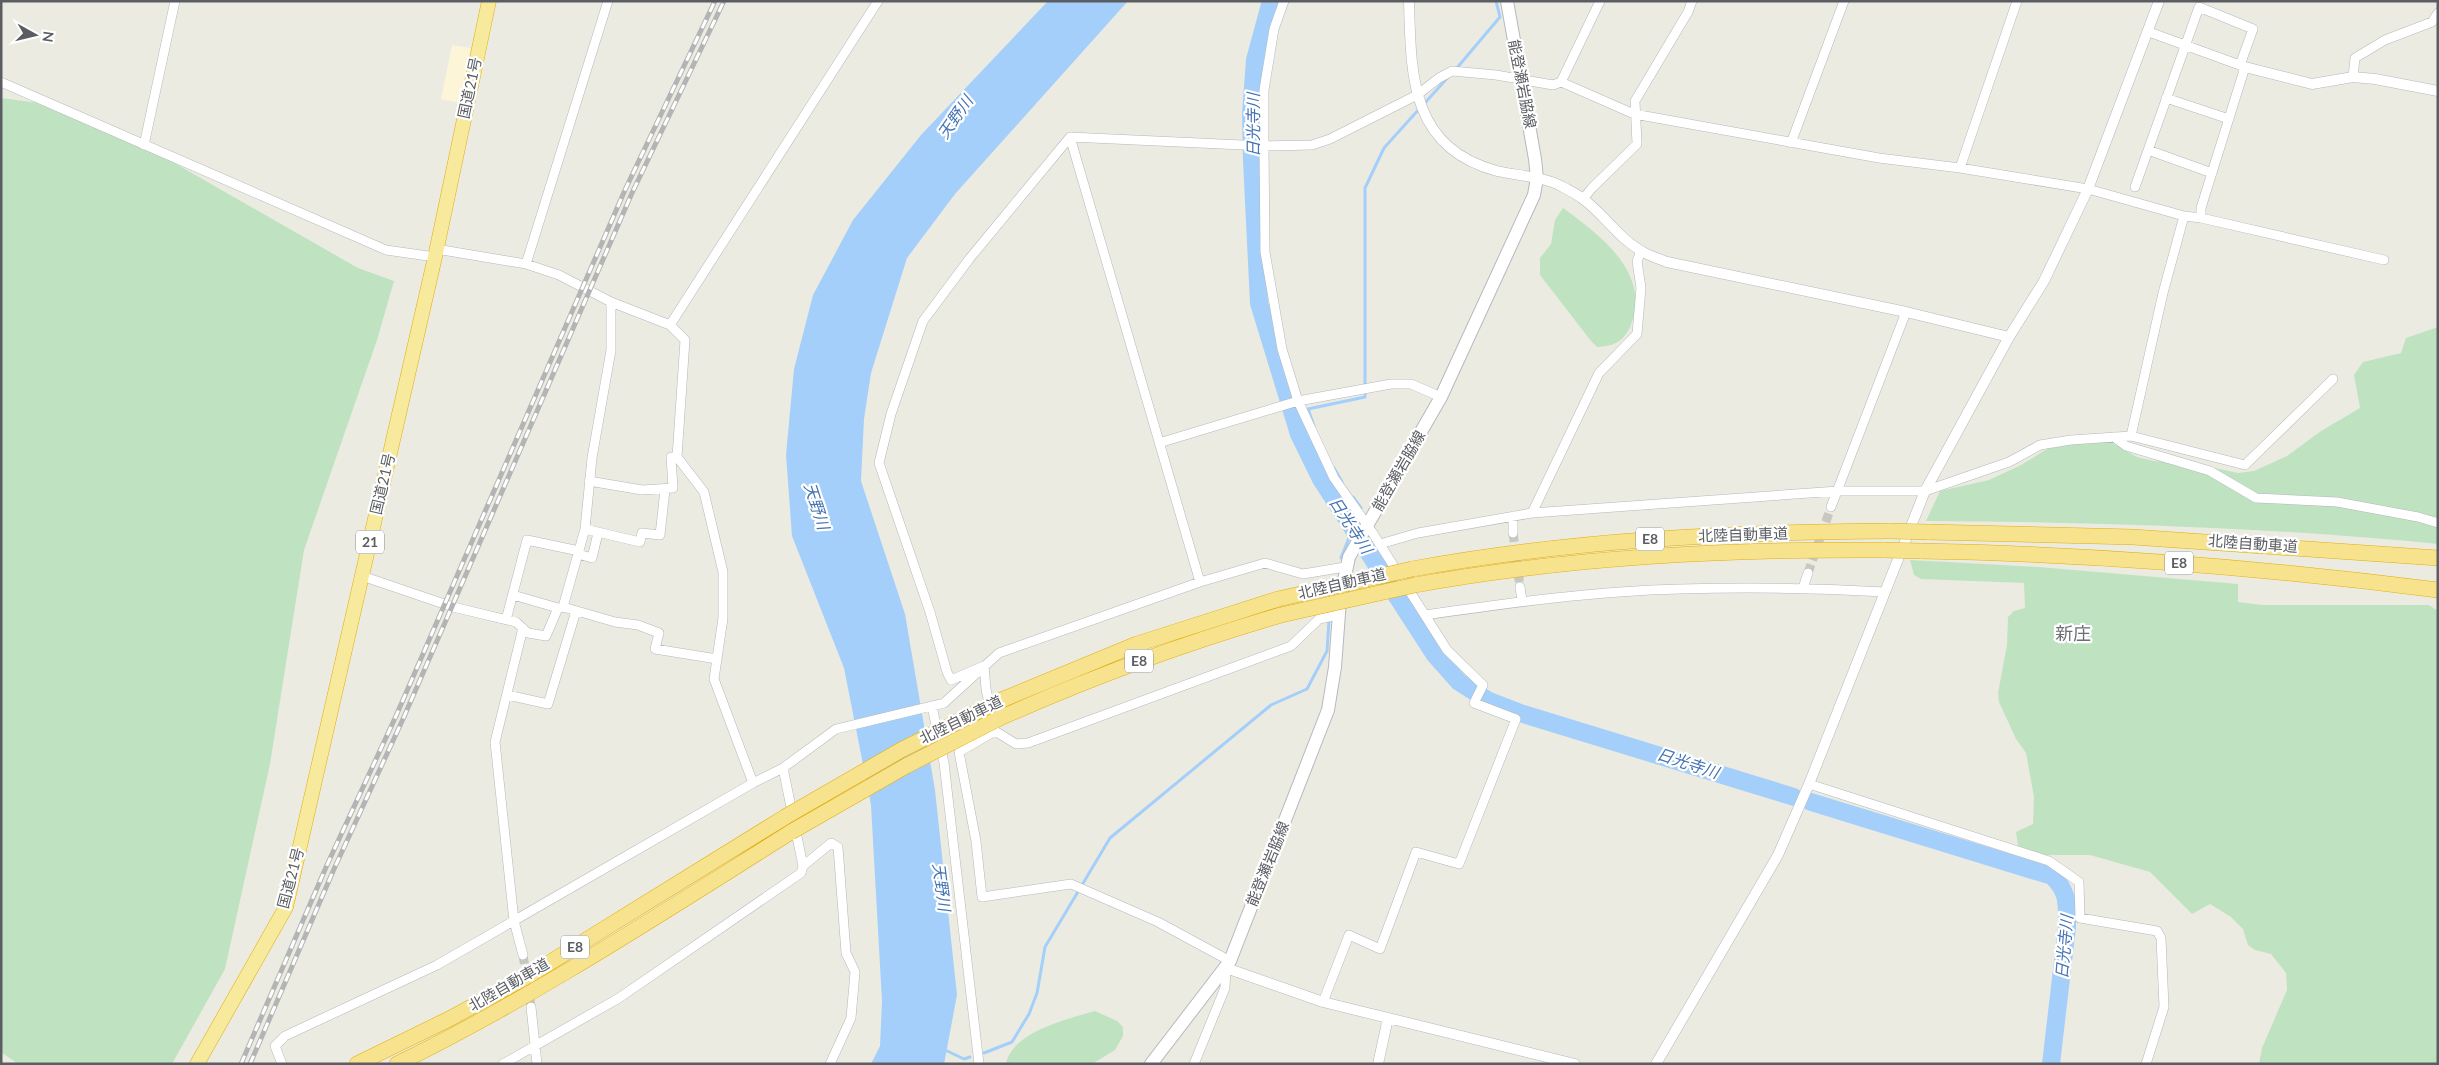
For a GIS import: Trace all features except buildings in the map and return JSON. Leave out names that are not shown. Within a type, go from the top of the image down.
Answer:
[{"type":"highway","name":"国道21号","points":[[197,1064],[286,906],[435,253],[489,1]]},
{"type":"highway","name":"北陸自動車道","points":[[357,1064],[528,976],[785,816],[901,750],[999,701],[1137,644],[1278,599],[1412,569],[1510,552],[1608,542],[1734,534],[1891,531],[2133,537],[2438,558]]},
{"type":"highway","name":"北陸自動車道","points":[[397,1064],[466,1030],[525,997],[790,832],[906,766],[1140,660],[1281,615],[1415,585],[1512,569],[1633,557],[1743,551],[1884,550],[2051,554],[2178,562],[2285,572],[2438,590]]},
{"type":"highway","points":[[347,1064],[414,1036]]},
{"type":"main road","name":"能登瀬岩脇線","points":[[1151,1064],[1228,964],[1328,710],[1335,667],[1338,615],[1345,568],[1354,548],[1441,397],[1534,195],[1536,178],[1531,130],[1507,1]]},
{"type":"street","points":[[144,145],[176,1]]},
{"type":"street","points":[[526,264],[608,1]]},
{"type":"street","points":[[670,325],[878,1]]},
{"type":"street","points":[[1284,1],[1274,30],[1264,90],[1262,146],[1265,252],[1282,349],[1298,401],[1334,478],[1366,528],[1380,544],[1447,650],[1483,685],[1474,703],[1516,719],[1460,864],[1416,852],[1380,949],[1349,935],[1323,1002]]},
{"type":"street","points":[[1409,1],[1411,64],[1416,95],[1426,118],[1441,139],[1457,153],[1496,170],[1536,178],[1560,186],[1583,199],[1642,252],[1667,262],[1906,312],[2009,337]]},
{"type":"street","points":[[1070,137],[1262,146],[1312,145],[1330,139],[1416,95],[1452,71],[1521,78],[1553,85],[1561,82],[1600,1]]},
{"type":"street","points":[[1583,199],[1636,144],[1638,129],[1634,114],[1635,101],[1688,12],[1692,1]]},
{"type":"street","points":[[1791,143],[1844,1]]},
{"type":"street","points":[[1960,168],[2017,1]]},
{"type":"street","points":[[1656,1064],[1778,855],[1809,784],[1925,491],[2009,337],[2044,281],[2088,189],[2149,32],[2159,1]]},
{"type":"street","points":[[2135,187],[2184,45],[2199,8],[2252,29],[2229,119],[2201,208],[2201,218]]},
{"type":"street","points":[[2353,77],[2355,58],[2385,40],[2432,22],[2438,13]]},
{"type":"street","points":[[2149,32],[2243,66],[2312,84],[2353,77],[2375,79],[2438,91]]},
{"type":"street","points":[[1,82],[386,250],[435,253],[526,264],[560,274],[611,302],[670,325],[685,340],[677,457],[704,492],[724,572],[723,618],[714,679],[753,783]]},
{"type":"street","points":[[1561,82],[1634,114],[1879,158],[1960,168],[2088,189],[2184,216],[2201,218],[2384,260]]},
{"type":"street","points":[[2166,98],[2229,119]]},
{"type":"street","points":[[1070,137],[1200,582]]},
{"type":"street","points":[[984,666],[951,680],[879,462],[891,414],[923,321],[970,258],[1070,137]]},
{"type":"street","points":[[2148,150],[2212,173]]},
{"type":"street","points":[[2131,436],[2163,293],[2184,216]]},
{"type":"street","points":[[1532,513],[1599,373],[1637,334],[1641,288],[1637,261],[1642,252]]},
{"type":"street","points":[[362,576],[453,607],[516,622],[528,633],[546,636],[561,608],[585,529],[590,481],[611,350],[611,302]]},
{"type":"street","points":[[1831,507],[1906,312]]},
{"type":"street","points":[[1380,544],[1418,533],[1532,513],[1838,491],[1925,491],[2009,462],[2040,445],[2071,440],[2131,436],[2246,465],[2333,379]]},
{"type":"street","points":[[1159,443],[1298,401],[1391,384],[1411,384],[1441,397]]},
{"type":"street","points":[[2114,437],[2126,446],[2210,470],[2256,498],[2336,502],[2418,517],[2438,523]]},
{"type":"street","points":[[590,481],[642,490],[673,488],[671,457],[677,457]]},
{"type":"street","points":[[585,529],[640,542],[642,533],[660,535],[665,490]]},
{"type":"street","points":[[1513,533],[1514,516]]},
{"type":"street","points":[[506,620],[527,540],[579,552],[592,558],[598,533]]},
{"type":"street","points":[[282,1064],[275,1046],[285,1036],[437,964],[753,783],[784,768],[836,729],[944,703],[999,653],[1200,582],[1265,564],[1302,574],[1345,568]]},
{"type":"street","points":[[1803,588],[1808,573]]},
{"type":"street","points":[[1520,587],[1522,601]]},
{"type":"street","points":[[1424,615],[1522,601],[1679,588],[1803,588],[1885,592]]},
{"type":"street","points":[[513,595],[614,622],[638,625],[658,632],[656,649],[717,659]]},
{"type":"street","points":[[507,695],[548,704],[576,611]]},
{"type":"street","points":[[984,666],[986,689],[998,725],[1016,744],[1028,743],[1291,646],[1319,619],[1338,615]]},
{"type":"street","points":[[523,955],[514,921],[495,742],[524,628]]},
{"type":"street","points":[[932,706],[944,763],[979,1064]]},
{"type":"street","points":[[998,725],[959,752],[976,841],[982,897],[1071,884],[1158,922],[1228,964],[1323,1002],[1575,1064]]},
{"type":"street","points":[[503,1064],[619,998],[801,874],[803,866],[784,768]]},
{"type":"street","points":[[1809,784],[2049,861],[2079,882],[2080,918],[2157,930],[2161,938],[2164,1007],[2146,1064]]},
{"type":"street","points":[[803,866],[831,843],[838,847],[846,953],[855,972],[852,1018],[830,1064]]},
{"type":"street","points":[[1194,1064],[1225,988],[1228,964]]},
{"type":"street","points":[[531,1007],[536,1064]]},
{"type":"street","points":[[1378,1064],[1388,1018]]},
{"type":"shaded area","points":[[452,45],[471,48],[460,103],[441,99]]},
{"type":"green space","points":[[1,98],[55,105],[101,121],[358,268],[394,281],[377,340],[304,550],[270,764],[225,969],[172,1064],[18,1064],[1,1052]]},
{"type":"green space","points":[[1563,208],[1607,244],[1629,273],[1634,290],[1635,308],[1630,327],[1621,340],[1608,346],[1597,347],[1591,341],[1540,275],[1540,258],[1551,244],[1555,220]]},
{"type":"green space","points":[[2438,327],[2438,544],[2310,533],[2182,526],[1926,521],[1940,491],[1989,480],[2021,465],[2052,446],[2107,440],[2137,457],[2154,461],[2188,462],[2238,473],[2254,471],[2287,456],[2321,431],[2360,408],[2354,375],[2363,362],[2401,353],[2406,338]]},
{"type":"green space","points":[[1910,560],[2039,567],[2238,584],[2238,602],[2262,605],[2429,605],[2438,611],[2438,1064],[2259,1064],[2262,1048],[2287,990],[2286,973],[2271,954],[2255,950],[2248,945],[2243,929],[2231,917],[2210,904],[2192,914],[2150,872],[2090,855],[2044,855],[2018,846],[2016,832],[2033,824],[2034,797],[2026,753],[2016,739],[1999,702],[1998,693],[2007,645],[2008,617],[2014,611],[2025,608],[2024,583],[1921,579],[1914,575]]},
{"type":"green space","points":[[1095,1011],[1117,1021],[1123,1027],[1123,1036],[1115,1050],[1092,1064],[1006,1064],[1010,1053],[1029,1035],[1042,1028]]},
{"type":"water","name":"天野川","points":[[1048,1],[1128,1],[955,194],[907,258],[871,373],[864,419],[861,481],[905,614],[935,790],[957,995],[944,1064],[871,1064],[880,1046],[882,1001],[871,805],[844,668],[792,536],[786,455],[794,369],[813,295],[853,220],[921,135]]},
{"type":"waterway","name":"日光寺川","points":[[1271,1],[1255,60],[1251,114],[1259,303],[1299,434],[1321,479],[1435,655],[1459,682],[1489,701],[1520,713],[1794,797]]},
{"type":"waterway","points":[[1456,69],[1500,17],[1496,1]]},
{"type":"waterway","points":[[1424,104],[1450,75]]},
{"type":"waterway","points":[[1314,426],[1308,409],[1365,397],[1365,188],[1384,148],[1420,108]]},
{"type":"waterway","points":[[1334,468],[1342,482]]},
{"type":"waterway","name":"日光寺川","points":[[1341,558],[1361,508],[1353,497]]},
{"type":"waterway","points":[[984,1053],[1012,1042],[1029,1014],[1037,993],[1045,947],[1110,838],[1271,705],[1307,689],[1327,651],[1329,620]]},
{"type":"waterway","name":"日光寺川","points":[[1811,802],[2052,876],[2058,882],[2066,899],[2067,927],[2051,1064]]},
{"type":"waterway","points":[[943,1049],[964,1059],[970,1057]]},
{"type":"tunnel","points":[[1808,573],[1831,507]]},
{"type":"tunnel","points":[[1513,533],[1520,587]]},
{"type":"tunnel","points":[[523,955],[531,1007]]},
{"type":"railway","points":[[241,1064],[327,865],[396,716],[625,190],[715,1]]},
{"type":"railway","points":[[250,1064],[334,869],[403,719],[632,193],[724,1]]},
{"type":"district","name":"新庄","points":[[2073,634]]}]
